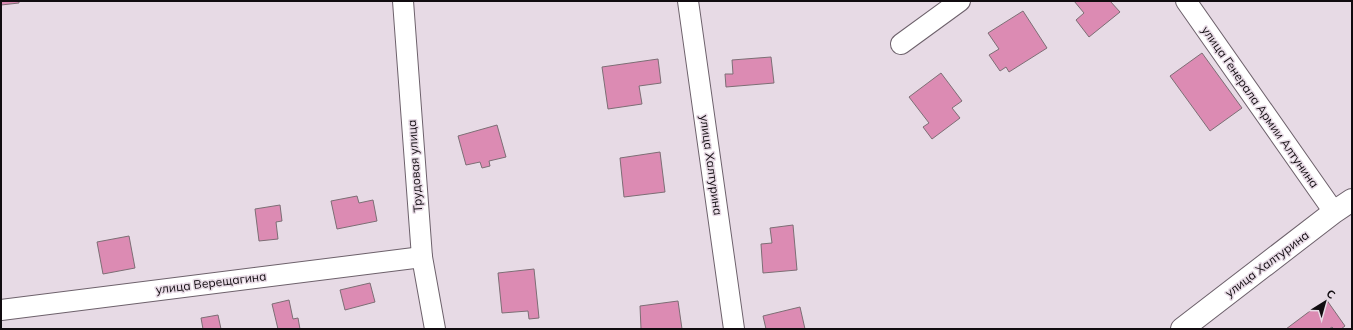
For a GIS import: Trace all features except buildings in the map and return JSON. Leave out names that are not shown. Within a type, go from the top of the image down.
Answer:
[{"type":"main road","name":"улица Халтурина","points":[[1182,329],[1334,212],[1352,200]]},
{"type":"street","name":"Трудовая улица","points":[[403,1],[422,257],[435,329]]},
{"type":"street","name":"улица Халтурина","points":[[688,1],[734,329]]},
{"type":"street","points":[[902,44],[960,1]]},
{"type":"street","name":"улица Генерала Армии Алтунина","points":[[1186,1],[1334,212]]},
{"type":"street","name":"улица Верещагина","points":[[1,310],[422,257]]}]
